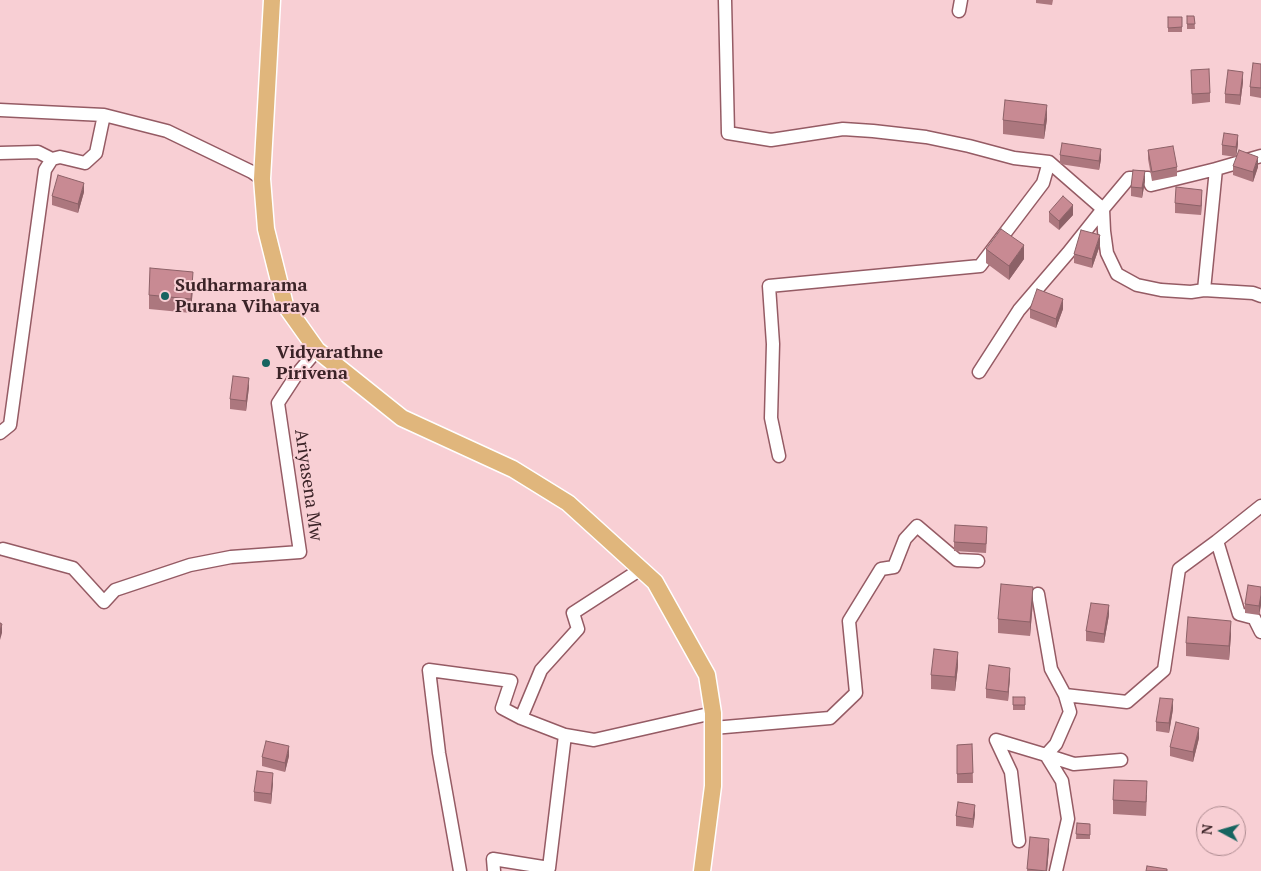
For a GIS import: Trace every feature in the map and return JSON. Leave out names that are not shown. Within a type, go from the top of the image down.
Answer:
[{"type":"main road","points":[[272,0],[262,179],[266,228],[285,305],[317,350],[402,418],[512,469],[568,503],[655,582],[707,675],[713,721],[713,786],[702,871]]},
{"type":"street","points":[[724,0],[728,133],[771,140],[843,129],[874,131],[926,137],[1014,158],[1049,162],[1103,209],[1107,253],[1117,274],[1137,285],[1161,290],[1192,292],[1204,290],[1252,293],[1261,296]]},
{"type":"street","points":[[0,110],[104,115],[167,131],[252,172],[262,179]]},
{"type":"street","points":[[0,153],[38,152],[52,159],[60,157],[85,163],[96,153],[104,115]]},
{"type":"street","points":[[979,372],[1019,310],[1129,178],[1148,178],[1151,185],[1216,170],[1261,156]]},
{"type":"street","points":[[0,433],[10,425],[45,170],[52,159]]},
{"type":"street","points":[[779,456],[771,418],[773,344],[769,286],[980,266],[1043,183],[1049,162]]},
{"type":"street","points":[[1204,290],[1216,170]]},
{"type":"street","name":"Ariyasena Mw","points":[[3,548],[73,568],[104,602],[115,590],[190,565],[231,557],[300,552],[278,403],[297,374],[317,350]]},
{"type":"street","points":[[1066,695],[1128,702],[1164,670],[1178,569],[1261,506]]},
{"type":"street","points":[[460,871],[439,753],[429,670],[511,681],[502,708],[521,718],[565,735],[594,740],[713,721],[830,718],[856,692],[849,621],[881,569],[894,567],[905,539],[917,526],[958,560],[978,561]]},
{"type":"street","points":[[1217,541],[1239,614],[1254,618],[1261,632]]},
{"type":"street","points":[[521,718],[541,670],[578,629],[573,613],[641,569]]},
{"type":"street","points":[[1038,594],[1052,669],[1066,695],[1070,712],[1056,744],[1046,755]]},
{"type":"street","points":[[494,871],[493,859],[549,868],[565,735]]},
{"type":"street","points":[[1019,841],[1011,772],[996,740],[1074,764],[1121,760]]},
{"type":"street","points":[[1046,755],[1062,780],[1068,819],[1056,871]]},
{"type":"building","points":[[1187,16],[1194,16],[1195,24],[1187,24]]},
{"type":"building","points":[[1168,17],[1182,17],[1182,27],[1168,28]]},
{"type":"building","points":[[1253,63],[1261,64],[1261,88],[1250,87]]},
{"type":"building","points":[[1209,69],[1210,93],[1192,94],[1191,70]]},
{"type":"building","points":[[1228,70],[1243,72],[1240,95],[1225,94]]},
{"type":"building","points":[[1005,100],[1047,105],[1044,125],[1003,120]]},
{"type":"building","points":[[1224,133],[1238,135],[1236,147],[1222,145]]},
{"type":"building","points":[[1062,143],[1101,149],[1099,161],[1060,155]]},
{"type":"building","points":[[1173,146],[1177,167],[1152,172],[1148,150]]},
{"type":"building","points":[[1239,150],[1258,157],[1253,172],[1233,166]]},
{"type":"building","points":[[1133,170],[1145,171],[1142,188],[1131,187]]},
{"type":"building","points":[[58,175],[84,183],[78,204],[52,196]]},
{"type":"building","points":[[1176,187],[1202,190],[1201,206],[1175,203]]},
{"type":"building","points":[[1063,196],[1073,205],[1059,221],[1049,212]]},
{"type":"building","points":[[1001,229],[1024,245],[1009,266],[986,249]]},
{"type":"building","points":[[1081,230],[1100,235],[1092,259],[1074,254]]},
{"type":"building","points":[[150,268],[193,272],[191,299],[149,295]]},
{"type":"building","points":[[1037,289],[1063,299],[1056,319],[1030,309]]},
{"type":"building","points":[[233,376],[249,378],[246,401],[230,399]]},
{"type":"building","points":[[955,525],[987,527],[986,544],[954,542]]},
{"type":"building","points":[[1001,584],[1033,587],[1030,622],[998,619]]},
{"type":"building","points":[[1248,585],[1261,587],[1259,606],[1245,604]]},
{"type":"building","points":[[1091,603],[1109,605],[1104,634],[1086,631]]},
{"type":"building","points":[[1188,617],[1231,621],[1229,646],[1186,643]]},
{"type":"building","points":[[934,649],[958,652],[955,677],[931,675]]},
{"type":"building","points":[[989,665],[1010,668],[1008,692],[986,689]]},
{"type":"building","points":[[1013,697],[1025,697],[1025,705],[1013,705]]},
{"type":"building","points":[[1160,698],[1173,699],[1169,723],[1156,722]]},
{"type":"building","points":[[1176,722],[1199,728],[1193,752],[1170,747]]},
{"type":"building","points":[[266,741],[289,746],[285,763],[262,757]]},
{"type":"building","points":[[972,744],[973,773],[957,774],[957,745]]},
{"type":"building","points":[[257,771],[273,773],[271,794],[254,792]]},
{"type":"building","points":[[1114,780],[1147,781],[1146,802],[1113,800]]},
{"type":"building","points":[[958,802],[975,805],[973,819],[956,816]]},
{"type":"building","points":[[1077,823],[1090,824],[1090,835],[1076,834]]},
{"type":"building","points":[[1030,837],[1049,839],[1046,871],[1027,869]]},
{"type":"building","points":[[1147,866],[1167,869],[1167,871],[1146,871]]},
{"type":"place","name":"Sudharmarama Purana Viharaya","points":[[165,296]]},
{"type":"place","name":"Vidyarathne Pirivena","points":[[266,363]]}]
